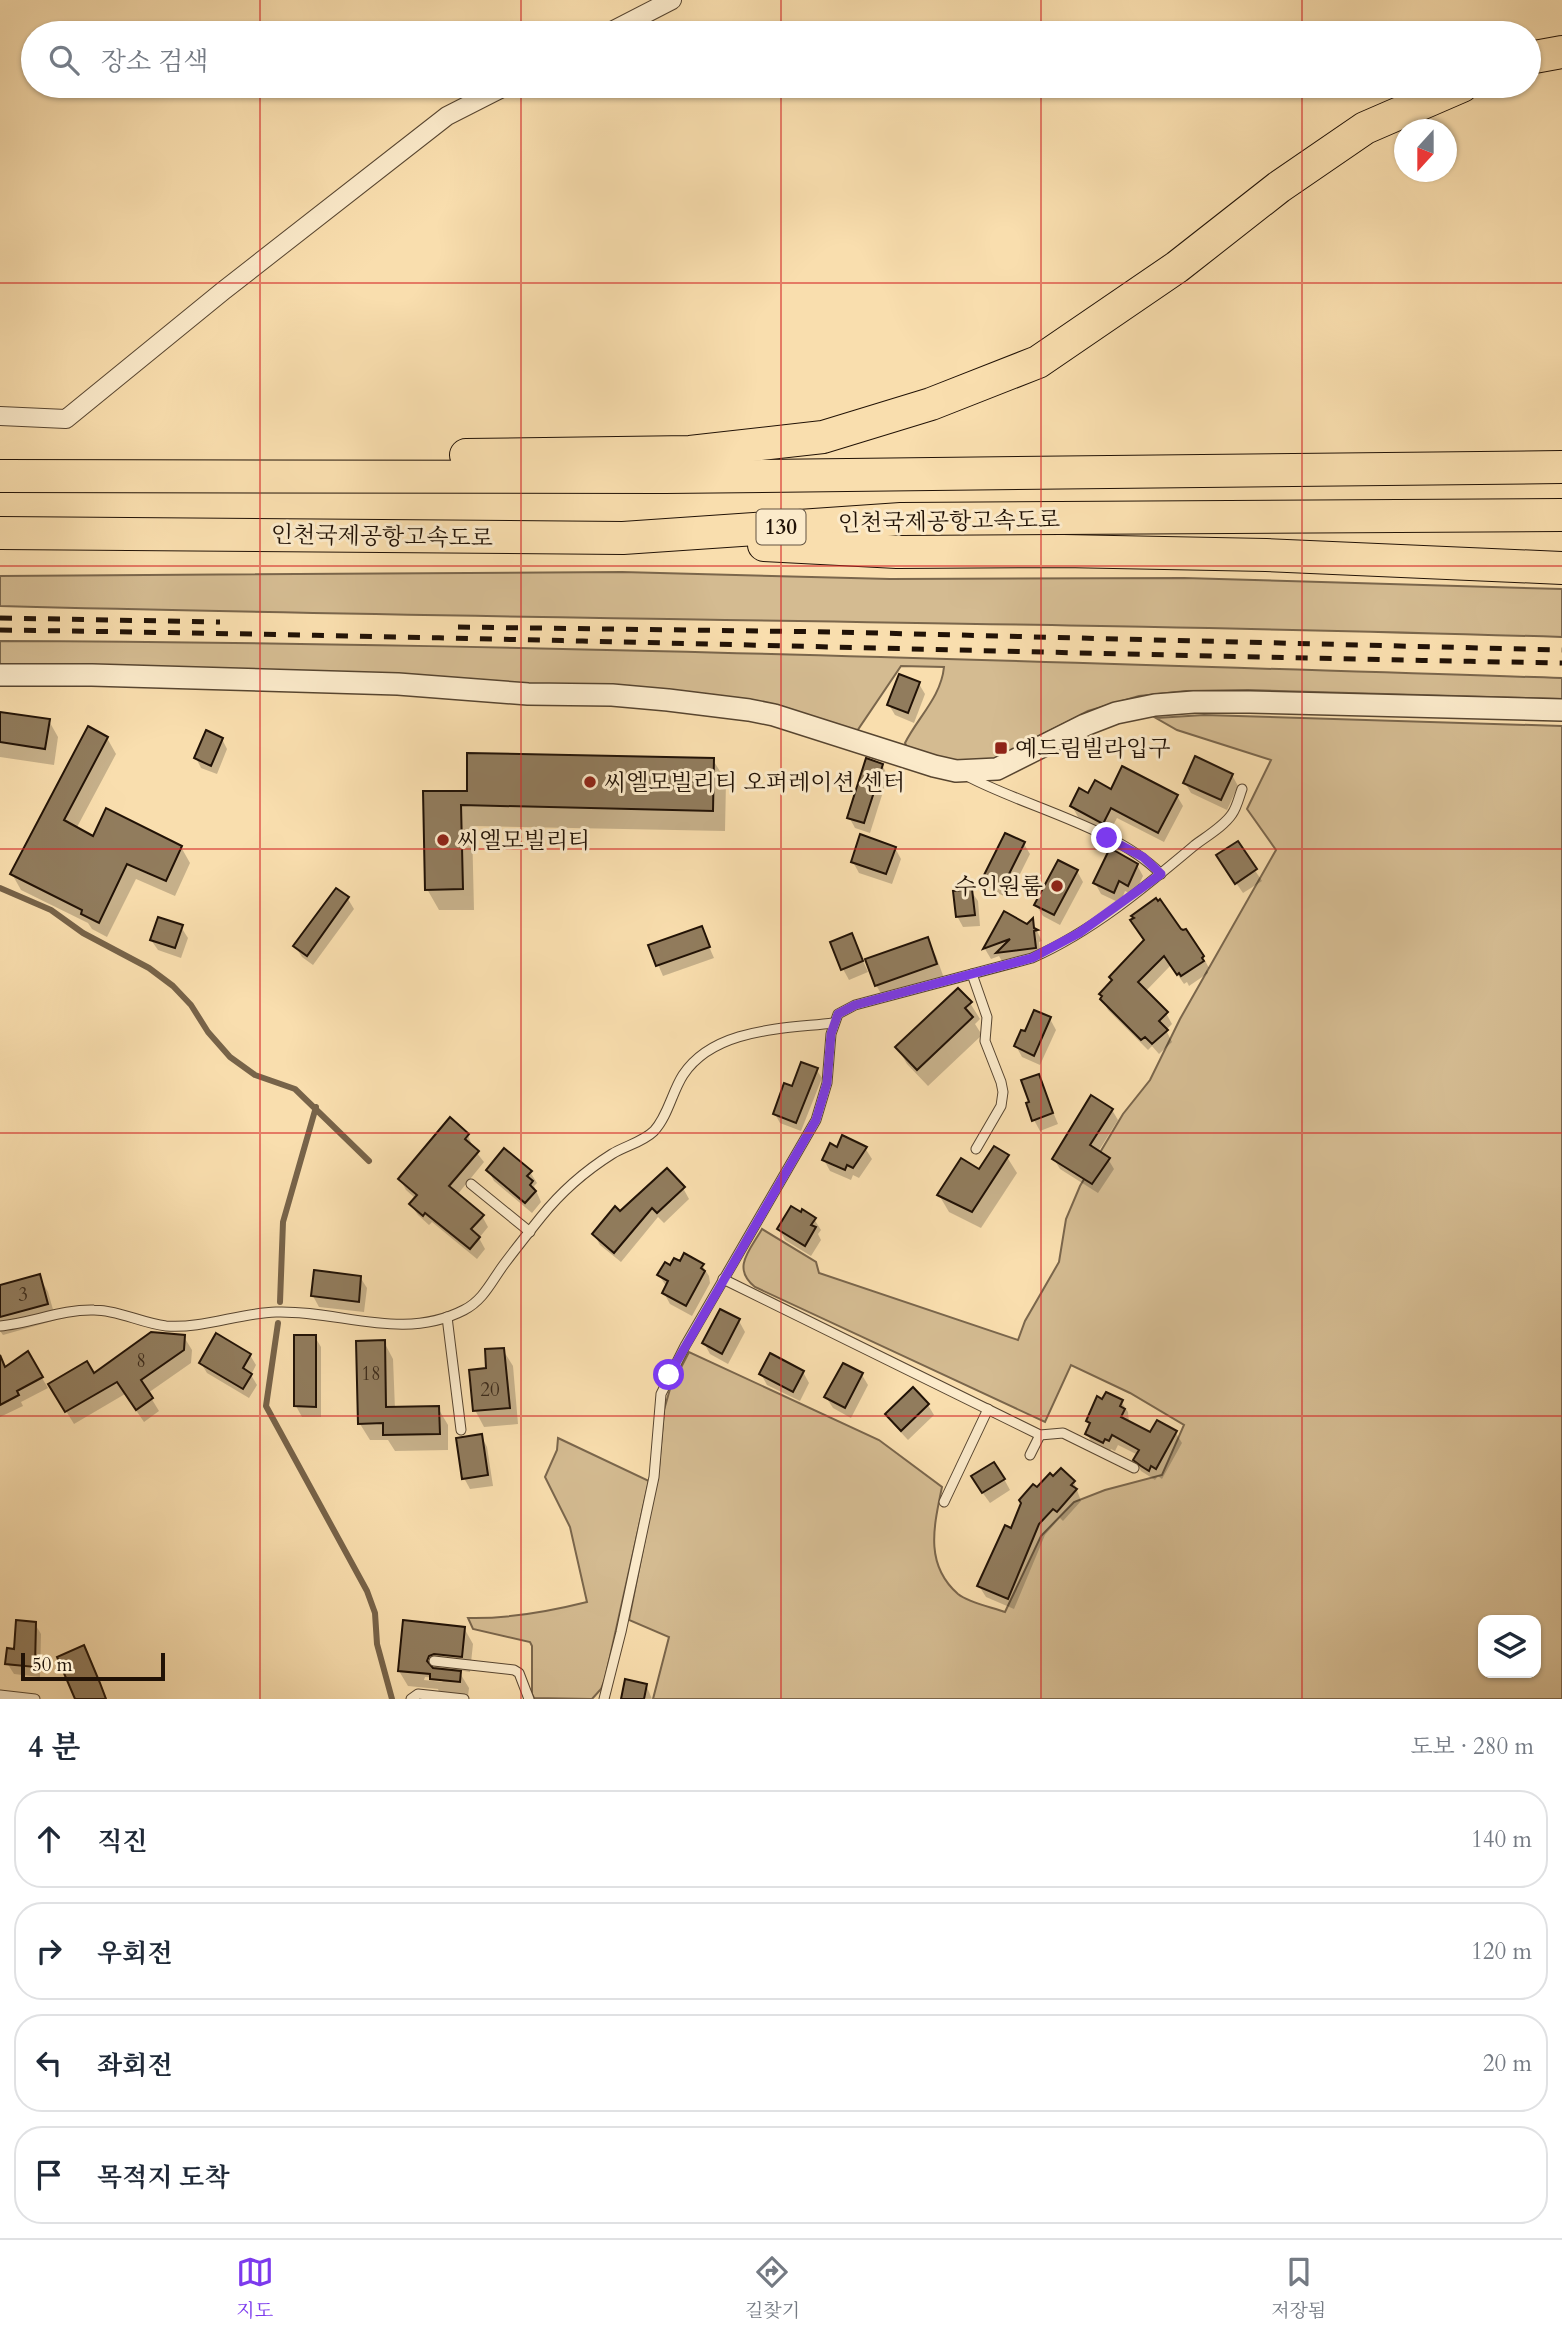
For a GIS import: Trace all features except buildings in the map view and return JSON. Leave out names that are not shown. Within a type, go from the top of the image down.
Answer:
[{"type":"highway","points":[[1541,55],[1562,51]]},
{"type":"highway","points":[[34,475],[275,458],[690,452],[823,437],[931,404],[1038,362],[1167,275],[1279,187],[1365,128],[1434,98]]},
{"type":"highway","name":"인천국제공항고속도로","points":[[0,477],[666,477],[1562,467]]},
{"type":"highway","name":"인천국제공항고속도로","points":[[0,533],[623,538],[901,519],[1562,515]]},
{"type":"highway","points":[[623,538],[897,552],[1063,551],[1266,555],[1562,568]]},
{"type":"street","points":[[631,21],[672,0]]},
{"type":"street","points":[[0,416],[66,419],[223,291],[447,116],[482,98]]},
{"type":"street","points":[[0,675],[398,684],[528,694],[612,695],[668,700],[774,715],[956,771],[997,769],[1085,725],[1116,713],[1155,705],[1250,702],[1562,710]]},
{"type":"lane","points":[[956,771],[1107,838],[1143,857],[1161,874]]},
{"type":"lane","points":[[604,1699],[621,1633],[651,1490],[661,1394],[685,1346],[816,1120],[827,1083],[833,1023],[838,1014],[855,1005],[1047,952],[1079,933],[1161,874],[1232,815],[1242,789]]},
{"type":"lane","points":[[972,974],[987,1017],[985,1041],[1003,1093],[1001,1106],[976,1149]]},
{"type":"lane","points":[[0,1326],[27,1323],[79,1310],[108,1311],[148,1323],[176,1326],[274,1312],[343,1318],[388,1326],[447,1317],[464,1310],[484,1294],[530,1231],[585,1173],[615,1152],[653,1132],[683,1076],[704,1052],[736,1038],[833,1023]]},
{"type":"lane","points":[[471,1184],[530,1231]]},
{"type":"lane","points":[[723,1279],[1040,1434],[1063,1433],[1134,1468]]},
{"type":"lane","points":[[447,1317],[461,1430]]},
{"type":"lane","points":[[944,1502],[988,1409]]},
{"type":"lane","points":[[1030,1455],[1040,1434]]},
{"type":"lane","points":[[434,1661],[514,1670],[519,1673],[529,1699]]},
{"type":"lane","points":[[0,1695],[35,1699]]},
{"type":"lane","points":[[411,1699],[418,1695],[464,1699]]},
{"type":"shaded area","points":[[622,572],[890,579],[1184,578],[1562,589],[1562,637],[1171,627],[0,606],[0,576]]},
{"type":"shaded area","points":[[0,641],[586,649],[1562,678],[1562,699],[1248,690],[1186,691],[1139,696],[1088,711],[994,761],[956,763],[908,750],[905,743],[934,697],[944,667],[901,666],[857,731],[757,704],[0,668]]},
{"type":"shaded area","points":[[1204,715],[1562,726],[1562,1699],[653,1699],[669,1637],[629,1620],[659,1467],[664,1410],[670,1389],[689,1352],[879,1440],[942,1487],[934,1544],[940,1570],[958,1594],[1005,1612],[1041,1536],[1074,1502],[1105,1490],[1162,1475],[1184,1425],[1130,1393],[1071,1365],[1045,1422],[755,1287],[744,1273],[744,1266],[748,1252],[762,1229],[816,1262],[819,1273],[1018,1340],[1025,1321],[1059,1262],[1066,1219],[1080,1186],[1123,1114],[1150,1080],[1180,1019],[1276,850],[1247,809],[1271,760],[1177,730],[1156,718]]},
{"type":"shaded area","points":[[558,1438],[649,1481],[605,1679],[592,1699],[534,1698],[530,1642],[473,1629],[468,1618],[528,1614],[587,1602],[570,1527],[545,1477],[557,1450]]},
{"type":"waterway","points":[[0,888],[51,910],[83,933],[149,968],[173,986],[191,1005],[208,1032],[230,1057],[255,1075],[295,1089],[369,1161]]},
{"type":"waterway","points":[[280,1302],[283,1222],[316,1107]]},
{"type":"waterway","points":[[278,1323],[266,1406],[367,1591],[375,1613],[377,1644],[392,1699]]},
{"type":"railway","points":[[0,618],[220,622]]},
{"type":"railway","points":[[458,627],[836,632],[1562,650]]},
{"type":"railway","points":[[0,630],[1562,663]]},
{"type":"place","name":"예드림빌라입구","points":[[1001,748]]},
{"type":"place","name":"씨엘모빌리티 오퍼레이션 센터","points":[[590,782]]},
{"type":"place","name":"씨엘모빌리티","points":[[443,840]]},
{"type":"place","name":"수인원룸","points":[[1057,886]]},
{"type":"route","points":[[669,1375],[816,1120],[827,1083],[831,1034],[838,1014],[855,1005],[1047,952],[1123,903],[1161,874],[1143,857],[1107,838]]}]
